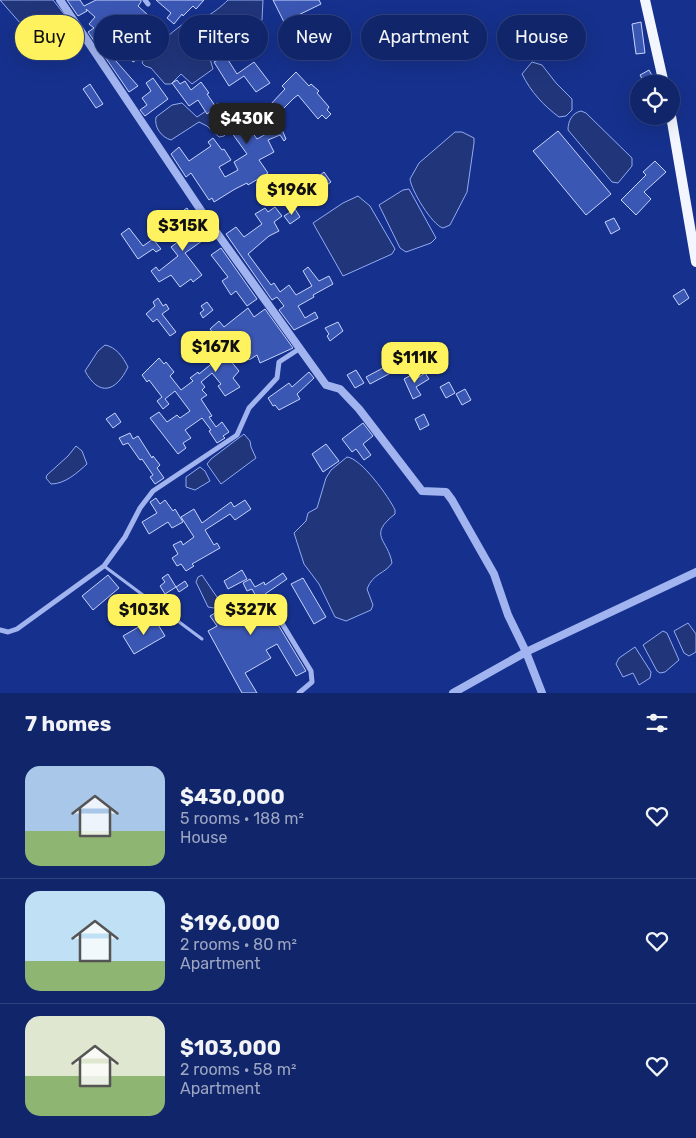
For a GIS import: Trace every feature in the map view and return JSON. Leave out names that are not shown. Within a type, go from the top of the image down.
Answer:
[{"type":"highway","points":[[646,0],[662,75]]},
{"type":"highway","points":[[673,125],[696,262]]},
{"type":"street","points":[[60,0],[204,215],[326,385],[340,389],[359,408],[422,491],[446,492],[452,500],[494,574],[508,615],[526,652],[542,693]]},
{"type":"street","points":[[0,630],[8,632],[17,629],[104,566],[125,537],[140,508],[153,491],[237,435],[249,408],[277,378],[279,362],[299,349]]},
{"type":"street","points":[[453,693],[526,652],[696,572]]},
{"type":"street","points":[[269,602],[311,672],[312,682],[299,693]]},
{"type":"lane","points":[[104,566],[202,639]]},
{"type":"water","points":[[0,0],[53,0],[65,15],[15,15],[15,17]]},
{"type":"water","points":[[228,0],[263,0],[262,15],[209,15]]},
{"type":"water","points":[[179,27],[179,60],[210,60],[213,69],[192,84],[181,74],[171,84],[165,84],[151,68],[142,63],[144,60],[169,60],[169,35]]},
{"type":"water","points":[[532,62],[542,65],[572,99],[572,110],[566,116],[559,117],[529,87],[522,74]]},
{"type":"water","points":[[182,103],[197,117],[218,103],[228,116],[228,132],[224,136],[219,137],[207,126],[199,122],[171,140],[164,137],[157,128],[156,117],[172,105]]},
{"type":"water","points":[[581,111],[586,113],[632,158],[632,166],[618,183],[612,182],[568,130],[571,118]]},
{"type":"water","points":[[455,132],[462,132],[474,138],[474,143],[467,192],[450,225],[443,228],[433,221],[423,207],[410,179],[419,163]]},
{"type":"water","points":[[409,189],[436,238],[431,243],[406,252],[400,248],[379,205],[403,190]]},
{"type":"water","points":[[358,196],[370,206],[395,249],[392,254],[343,276],[313,223],[343,203]]},
{"type":"water","points":[[105,345],[119,353],[128,367],[118,382],[113,386],[102,388],[90,379],[85,371],[98,351]]},
{"type":"water","points":[[244,434],[250,441],[256,458],[221,484],[207,464]]},
{"type":"water","points":[[76,446],[82,451],[87,464],[66,480],[51,484],[46,478],[47,475]]},
{"type":"water","points":[[347,457],[360,464],[374,479],[392,504],[395,514],[382,528],[382,538],[392,563],[372,580],[367,589],[373,605],[371,610],[346,621],[335,617],[319,584],[304,564],[294,533],[306,521],[308,513],[317,508],[326,478],[331,470]]},
{"type":"water","points":[[200,467],[205,471],[210,481],[195,490],[186,487],[186,477]]},
{"type":"water","points":[[202,575],[221,603],[214,608],[208,607],[196,582],[198,577]]},
{"type":"water","points":[[688,623],[696,634],[696,652],[689,656],[684,653],[674,631]]},
{"type":"water","points":[[663,631],[667,633],[679,660],[665,672],[660,673],[657,671],[643,645]]},
{"type":"water","points":[[635,647],[651,672],[650,678],[639,685],[633,673],[623,677],[616,664],[619,658]]},
{"type":"building","points":[[67,0],[80,0],[84,6],[96,0],[141,0],[138,6],[148,15],[94,16],[86,9],[87,11],[77,15]]},
{"type":"building","points":[[156,0],[204,0],[196,9],[193,6],[184,15],[179,15],[174,24],[169,20],[171,13]]},
{"type":"building","points":[[273,0],[319,0],[321,4],[298,15],[280,15]]},
{"type":"building","points":[[94,18],[94,28],[89,24]]},
{"type":"building","points":[[641,22],[645,53],[636,54],[632,24]]},
{"type":"building","points":[[94,28],[94,41],[88,32]]},
{"type":"building","points":[[107,60],[115,60],[138,86],[129,92]]},
{"type":"building","points":[[228,60],[237,74],[254,62],[270,83],[256,92],[244,76],[229,86],[214,62]]},
{"type":"building","points":[[649,70],[652,75],[640,75]]},
{"type":"building","points":[[296,72],[309,86],[311,84],[319,91],[317,93],[329,107],[327,110],[331,114],[326,119],[322,115],[318,119],[298,95],[276,116],[286,139],[284,141],[280,135],[268,140],[274,152],[259,160],[268,173],[248,185],[247,183],[235,189],[214,202],[212,198],[209,200],[191,173],[186,177],[171,154],[179,147],[189,161],[211,146],[208,142],[213,138],[222,150],[224,149],[231,160],[219,167],[225,177],[238,170],[234,162],[247,154],[229,129],[233,127],[229,120],[239,114],[241,117],[251,111],[256,119],[247,125],[257,139],[275,129],[266,117],[276,110],[270,105],[285,89],[282,86]]},
{"type":"building","points":[[153,78],[168,99],[145,116],[140,110],[147,105],[142,98],[151,91],[146,83]]},
{"type":"building","points":[[177,80],[180,84],[185,81],[191,90],[201,82],[216,107],[207,114],[198,100],[189,106],[172,83]]},
{"type":"building","points":[[90,84],[103,104],[96,108],[83,89]]},
{"type":"building","points":[[558,131],[611,194],[586,215],[533,151]]},
{"type":"building","points":[[655,161],[666,172],[644,192],[651,199],[636,215],[621,200],[646,175],[643,172]]},
{"type":"building","points":[[324,172],[331,182],[321,189],[323,192],[317,197],[310,188],[320,180],[318,177]]},
{"type":"building","points":[[275,207],[282,216],[274,222],[279,231],[269,236],[248,254],[271,285],[274,283],[280,292],[289,285],[296,295],[312,286],[303,271],[308,267],[319,281],[329,276],[333,284],[298,306],[305,318],[315,312],[318,318],[294,330],[279,310],[284,306],[277,297],[272,300],[226,234],[236,227],[244,237],[262,224],[255,214],[265,208],[268,212]]},
{"type":"building","points":[[187,208],[201,229],[203,228],[209,236],[185,253],[202,275],[193,282],[191,279],[180,287],[171,275],[159,282],[151,271],[156,267],[159,271],[178,256],[171,247],[192,235],[182,222],[175,227],[170,220]]},
{"type":"building","points":[[295,209],[300,217],[290,224],[284,216]]},
{"type":"building","points":[[614,218],[620,229],[611,234],[605,222]]},
{"type":"building","points":[[129,228],[143,246],[153,239],[161,249],[156,252],[153,249],[138,259],[121,234]]},
{"type":"building","points":[[221,248],[257,299],[247,306],[236,291],[231,295],[222,281],[228,277],[211,255]]},
{"type":"building","points":[[684,289],[689,298],[679,305],[673,296]]},
{"type":"building","points":[[158,298],[163,306],[166,304],[169,309],[162,314],[176,332],[170,336],[157,319],[153,322],[146,314],[155,306],[153,302]]},
{"type":"building","points":[[207,302],[213,310],[203,318],[200,313],[204,310],[201,306]]},
{"type":"building","points":[[248,308],[254,317],[265,309],[293,348],[260,363],[257,355],[249,360],[242,349],[229,359],[239,371],[233,378],[240,387],[225,396],[218,386],[221,384],[212,373],[201,382],[205,387],[202,390],[207,395],[201,399],[212,416],[209,417],[216,427],[222,422],[229,432],[223,436],[225,438],[217,443],[209,431],[211,430],[202,418],[185,430],[191,438],[183,443],[186,448],[178,454],[150,418],[159,412],[167,422],[177,415],[180,418],[190,411],[175,391],[165,399],[169,404],[163,409],[157,401],[162,397],[149,380],[147,382],[142,375],[159,358],[164,364],[166,362],[174,372],[170,376],[181,390],[193,381],[190,378],[226,356],[218,345],[216,336],[210,329],[219,321],[224,327]]},
{"type":"building","points":[[338,322],[343,331],[330,341],[327,336],[329,334],[325,328]]},
{"type":"building","points":[[396,361],[400,368],[370,384],[366,377]]},
{"type":"building","points":[[356,370],[364,383],[355,388],[347,375]]},
{"type":"building","points":[[309,372],[314,378],[297,394],[300,399],[279,410],[275,405],[273,406],[268,398],[289,383],[292,387]]},
{"type":"building","points":[[425,373],[429,379],[416,387],[421,395],[413,399],[404,379],[413,374],[416,379]]},
{"type":"building","points":[[449,382],[455,393],[446,398],[440,387]]},
{"type":"building","points":[[465,389],[471,400],[462,405],[456,394]]},
{"type":"building","points":[[115,413],[121,422],[113,428],[106,419]]},
{"type":"building","points":[[424,414],[429,425],[420,430],[415,419]]},
{"type":"building","points":[[363,423],[373,436],[363,444],[371,455],[364,460],[356,449],[352,452],[342,439]]},
{"type":"building","points":[[130,433],[133,439],[138,436],[152,458],[153,456],[160,465],[157,468],[164,478],[155,484],[150,477],[153,475],[142,459],[140,460],[128,443],[123,445],[119,438]]},
{"type":"building","points":[[326,444],[339,461],[323,472],[312,454]]},
{"type":"building","points":[[156,498],[160,504],[165,500],[173,511],[175,509],[183,522],[172,528],[168,522],[149,534],[142,522],[157,513],[150,502]]},
{"type":"building","points":[[245,500],[251,509],[235,520],[230,514],[205,530],[214,545],[217,543],[220,548],[192,564],[194,566],[186,571],[181,564],[177,566],[172,558],[178,554],[173,545],[181,541],[183,545],[194,537],[181,517],[194,509],[202,523],[231,502],[234,507]]},
{"type":"building","points":[[242,570],[247,579],[228,589],[224,581]]},
{"type":"building","points":[[283,573],[287,579],[265,594],[267,598],[265,603],[306,671],[296,676],[277,644],[266,650],[271,658],[245,673],[257,693],[242,693],[208,631],[217,626],[210,616],[235,601],[241,612],[259,602],[252,589],[247,591],[243,583],[250,579],[255,587],[264,582],[265,585]]},
{"type":"building","points":[[168,574],[176,587],[165,594],[160,586],[165,582],[162,578]]},
{"type":"building","points":[[108,575],[119,588],[93,610],[82,596]]},
{"type":"building","points":[[303,578],[326,617],[314,624],[291,584]]},
{"type":"building","points":[[185,581],[188,586],[179,592],[176,587]]},
{"type":"building","points":[[154,618],[165,636],[134,654],[123,636]]}]
